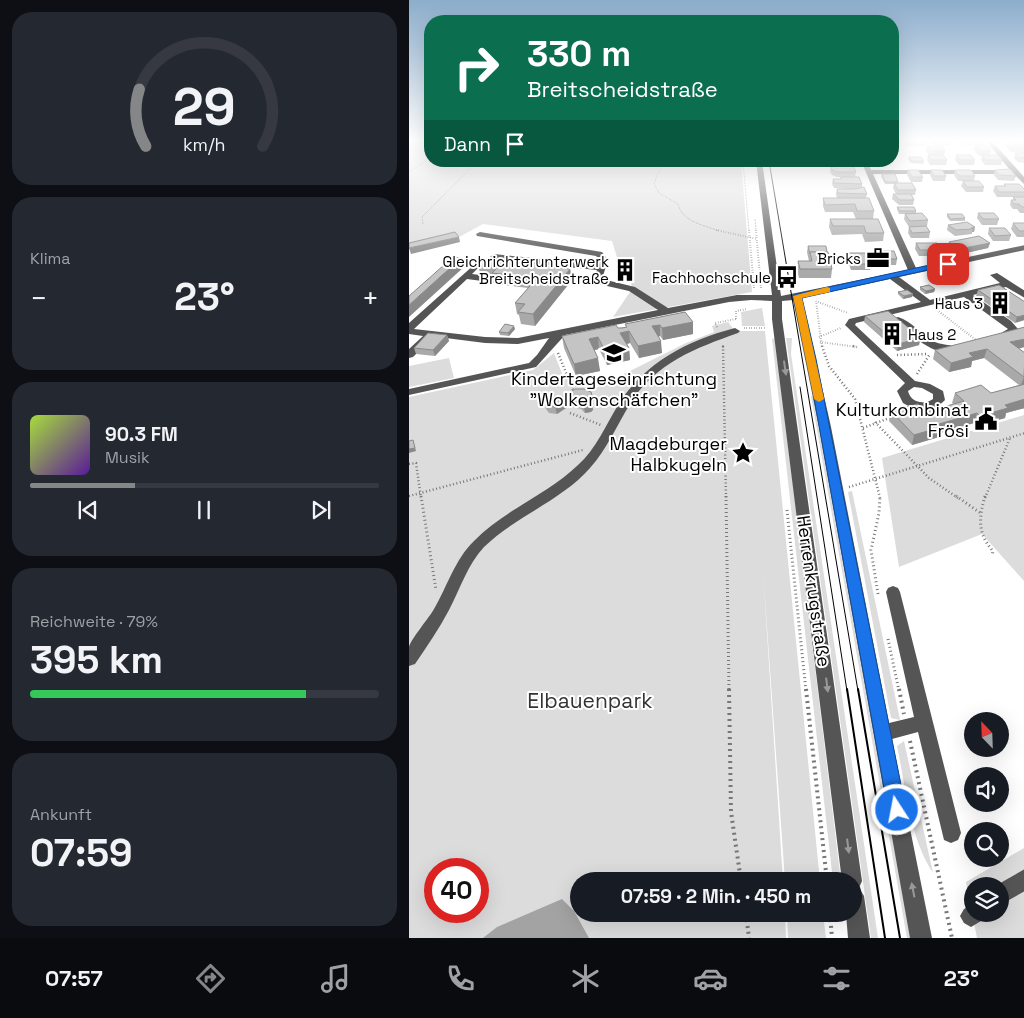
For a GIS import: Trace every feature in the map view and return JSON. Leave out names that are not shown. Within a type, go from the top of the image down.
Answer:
[{"type":"street","name":"Herrenkrugstraße","points":[[762,184],[777,300],[777,319],[851,872]]},
{"type":"street","points":[[873,184],[913,271]]},
{"type":"street","points":[[480,234],[596,252],[605,258],[597,278],[598,282],[632,289],[646,296],[665,311]]},
{"type":"street","points":[[409,329],[485,340],[521,340],[559,335],[665,311],[730,299],[762,297],[777,300],[1024,247]]},
{"type":"street","points":[[494,257],[602,268]]},
{"type":"street","points":[[409,329],[475,267]]},
{"type":"street","points":[[994,275],[1024,295]]},
{"type":"street","points":[[466,276],[497,280]]},
{"type":"street","points":[[892,276],[928,303]]},
{"type":"street","points":[[911,383],[904,388],[902,395],[908,401],[919,406],[936,403],[939,400],[939,395],[930,387],[911,383],[850,325],[852,321],[1007,284]]},
{"type":"street","points":[[966,294],[1008,323],[1013,329],[1011,333],[1004,337],[981,343]]},
{"type":"street","name":"Herrenkrugstraße","points":[[797,296],[807,338],[921,938]]},
{"type":"street","points":[[888,312],[927,344],[952,350],[967,347]]},
{"type":"street","points":[[409,354],[432,333]]},
{"type":"street","points":[[409,658],[440,614],[477,546],[497,529],[580,470],[599,446],[634,389],[651,371],[684,350],[729,333]]},
{"type":"street","points":[[559,335],[566,346]]},
{"type":"street","points":[[409,392],[529,366],[543,357],[559,335]]},
{"type":"street","points":[[893,592],[951,833]]},
{"type":"street","points":[[882,732],[907,728],[924,721]]},
{"type":"street","points":[[1009,889],[1024,878]]},
{"type":"street","points":[[857,922],[859,938]]},
{"type":"path","points":[[423,224],[422,217],[455,184]]},
{"type":"path","points":[[654,184],[659,193],[678,204],[680,212],[690,220],[729,233],[769,240]]},
{"type":"path","points":[[745,184],[754,289],[762,297]]},
{"type":"path","points":[[755,220],[762,297]]},
{"type":"path","points":[[816,302],[861,318]]},
{"type":"path","points":[[928,303],[981,343]]},
{"type":"path","points":[[740,872],[731,812],[723,344],[737,311],[755,307]]},
{"type":"path","points":[[766,320],[768,336]]},
{"type":"path","points":[[819,336],[850,325]]},
{"type":"path","points":[[751,328],[767,328]]},
{"type":"path","points":[[559,335],[573,390]]},
{"type":"path","points":[[911,383],[930,354]]},
{"type":"path","points":[[863,428],[875,422],[909,412],[919,406]]},
{"type":"path","points":[[570,413],[610,428]]},
{"type":"path","points":[[875,422],[929,478],[982,514]]},
{"type":"path","points":[[836,491],[1024,433]]},
{"type":"path","points":[[992,556],[993,551],[983,540],[981,533],[982,514],[991,476],[1010,438]]},
{"type":"path","points":[[409,496],[599,446]]},
{"type":"path","points":[[409,464],[415,463],[440,614]]},
{"type":"path","name":"Herrenkrugstraße","points":[[787,502],[826,872]]},
{"type":"path","points":[[747,922],[749,938]]},
{"type":"path","points":[[831,922],[832,938]]},
{"type":"green space","points":[[409,184],[743,184],[752,292],[613,317],[632,289],[630,274],[632,268],[620,267],[612,241],[483,224],[461,236],[409,248]]},
{"type":"green space","points":[[762,308],[765,326],[742,326],[741,312]]},
{"type":"green space","name":"Elbauenpark","points":[[728,322],[735,331],[765,331],[819,872],[784,872],[763,571],[782,872],[570,872],[570,922],[785,922],[786,938],[409,938],[409,397],[533,370],[554,353],[563,376],[594,389],[686,343],[714,332],[712,326]]},
{"type":"green space","points":[[775,338],[840,872],[832,872],[772,339]]},
{"type":"green space","points":[[786,338],[792,338],[791,354],[878,938],[871,938]]},
{"type":"green space","points":[[449,358],[454,378],[409,387],[409,366]]},
{"type":"green space","points":[[811,396],[814,396],[911,938],[907,938]]},
{"type":"green space","points":[[1024,415],[1024,581],[982,534],[899,567],[882,458]]},
{"type":"green space","points":[[852,491],[900,720],[891,718],[848,492]]},
{"type":"green space","points":[[904,741],[933,873],[925,859],[913,828],[909,811],[897,746]]},
{"type":"green space","points":[[1024,848],[1024,938],[977,938],[974,922],[1009,922],[1009,877],[975,877],[992,867],[1009,867],[1009,857]]},
{"type":"green space","points":[[787,922],[824,922],[826,938],[788,938]]},
{"type":"shaded area","points":[[562,899],[570,907],[570,922],[580,922],[589,938],[483,938],[497,927]]},
{"type":"building","points":[[894,184],[912,184],[916,190],[898,190]]},
{"type":"building","points":[[965,184],[981,184],[984,187],[967,187]]},
{"type":"building","points":[[1004,184],[1019,184],[1025,192],[999,192],[995,186],[1006,186]]},
{"type":"building","points":[[864,187],[867,194],[838,193],[837,189],[854,189]]},
{"type":"building","points":[[893,194],[911,194],[914,200],[900,200]]},
{"type":"building","points":[[1013,197],[1025,197],[1025,207],[1014,204],[1011,200],[1016,200]]},
{"type":"building","points":[[823,198],[869,198],[874,211],[857,211],[855,204],[825,205]]},
{"type":"building","points":[[897,207],[914,207],[916,211],[900,211]]},
{"type":"building","points":[[922,213],[928,220],[910,221],[905,214]]},
{"type":"building","points":[[978,213],[994,213],[999,219],[983,219]]},
{"type":"building","points":[[947,214],[962,214],[965,218],[951,219]]},
{"type":"building","points":[[830,219],[878,219],[884,233],[866,233],[864,226],[833,226]]},
{"type":"building","points":[[967,222],[975,227],[971,228],[973,229],[956,230],[948,225]]},
{"type":"building","points":[[1013,223],[1025,223],[1025,231],[1019,231]]},
{"type":"building","points":[[926,226],[930,232],[912,233],[909,227]]},
{"type":"building","points":[[989,228],[1005,228],[1011,235],[995,236]]},
{"type":"building","points":[[455,232],[459,237],[409,248],[409,243]]},
{"type":"building","points":[[979,236],[990,243],[959,249],[949,242]]},
{"type":"building","points":[[916,243],[937,243],[941,250],[920,250]]},
{"type":"building","points":[[808,246],[826,246],[827,252],[810,252],[810,254]]},
{"type":"building","points":[[876,251],[894,251],[897,259],[879,259]]},
{"type":"building","points":[[810,252],[828,252],[832,269],[800,269],[798,261],[812,261]]},
{"type":"building","points":[[848,253],[867,253],[871,264],[851,264]]},
{"type":"building","points":[[453,257],[461,258],[409,305],[409,296]]},
{"type":"building","points":[[485,259],[570,269],[533,314],[518,312],[525,304],[515,303],[537,278],[492,273],[497,268],[478,265]]},
{"type":"building","points":[[620,265],[632,265],[630,271],[618,270]]},
{"type":"building","points":[[929,285],[935,289],[926,291],[920,287]]},
{"type":"building","points":[[999,285],[1025,302],[1025,315],[1017,317],[978,290]]},
{"type":"building","points":[[907,290],[913,294],[904,296],[898,292]]},
{"type":"building","points":[[888,311],[921,338],[898,344],[865,316]]},
{"type":"building","points":[[685,312],[693,322],[662,328],[660,325],[652,326],[661,341],[638,346],[629,331],[620,333],[629,348],[606,353],[598,337],[589,339],[598,358],[574,364],[562,336],[616,325],[618,328],[622,328],[627,327],[625,324]]},
{"type":"building","points":[[505,324],[514,326],[508,333],[499,332]]},
{"type":"building","points":[[1025,327],[1025,339],[1010,342],[1025,353],[1024,377],[987,349],[969,353],[973,357],[951,363],[935,350]]},
{"type":"building","points":[[428,333],[447,335],[433,350],[414,348]]},
{"type":"building","points":[[1025,384],[1025,399],[1005,405],[1008,408],[980,416],[977,413],[939,424],[941,427],[914,435],[891,411],[918,404],[926,412],[964,401],[955,393],[981,385],[991,393]]},
{"type":"building","points":[[575,389],[584,389],[591,392],[592,395],[588,400],[592,403],[590,406],[584,407],[580,403],[568,400],[555,407],[548,406],[545,402],[551,396],[567,397]]},
{"type":"building","points":[[413,440],[415,448],[409,449],[409,441]]},
{"type":"tram line","points":[[773,184],[858,691]]},
{"type":"tram line","points":[[800,387],[847,691]]},
{"type":"tram line","points":[[847,689],[885,938]]},
{"type":"tram line","points":[[858,689],[900,938]]},
{"type":"slow traffic","points":[[819,399],[797,296],[827,290]]},
{"type":"place","name":"Bricks","points":[[878,258]]},
{"type":"place","name":"Gleichrichterunterwerk Breitscheidstraße","points":[[625,270]]},
{"type":"place","name":"Fachhochschule","points":[[787,277]]},
{"type":"place","name":"Haus 3","points":[[1000,303]]},
{"type":"place","name":"Haus 2","points":[[892,334]]},
{"type":"place","name":"Kindertageseinrichtung \"Wolkenschäfchen\"","points":[[614,353]]},
{"type":"place","name":"Kulturkombinat Frösi","points":[[986,419]]},
{"type":"place","name":"Magdeburger Halbkugeln","points":[[743,453]]},
{"type":"route","points":[[897,810],[825,427],[797,296],[948,264]]}]
